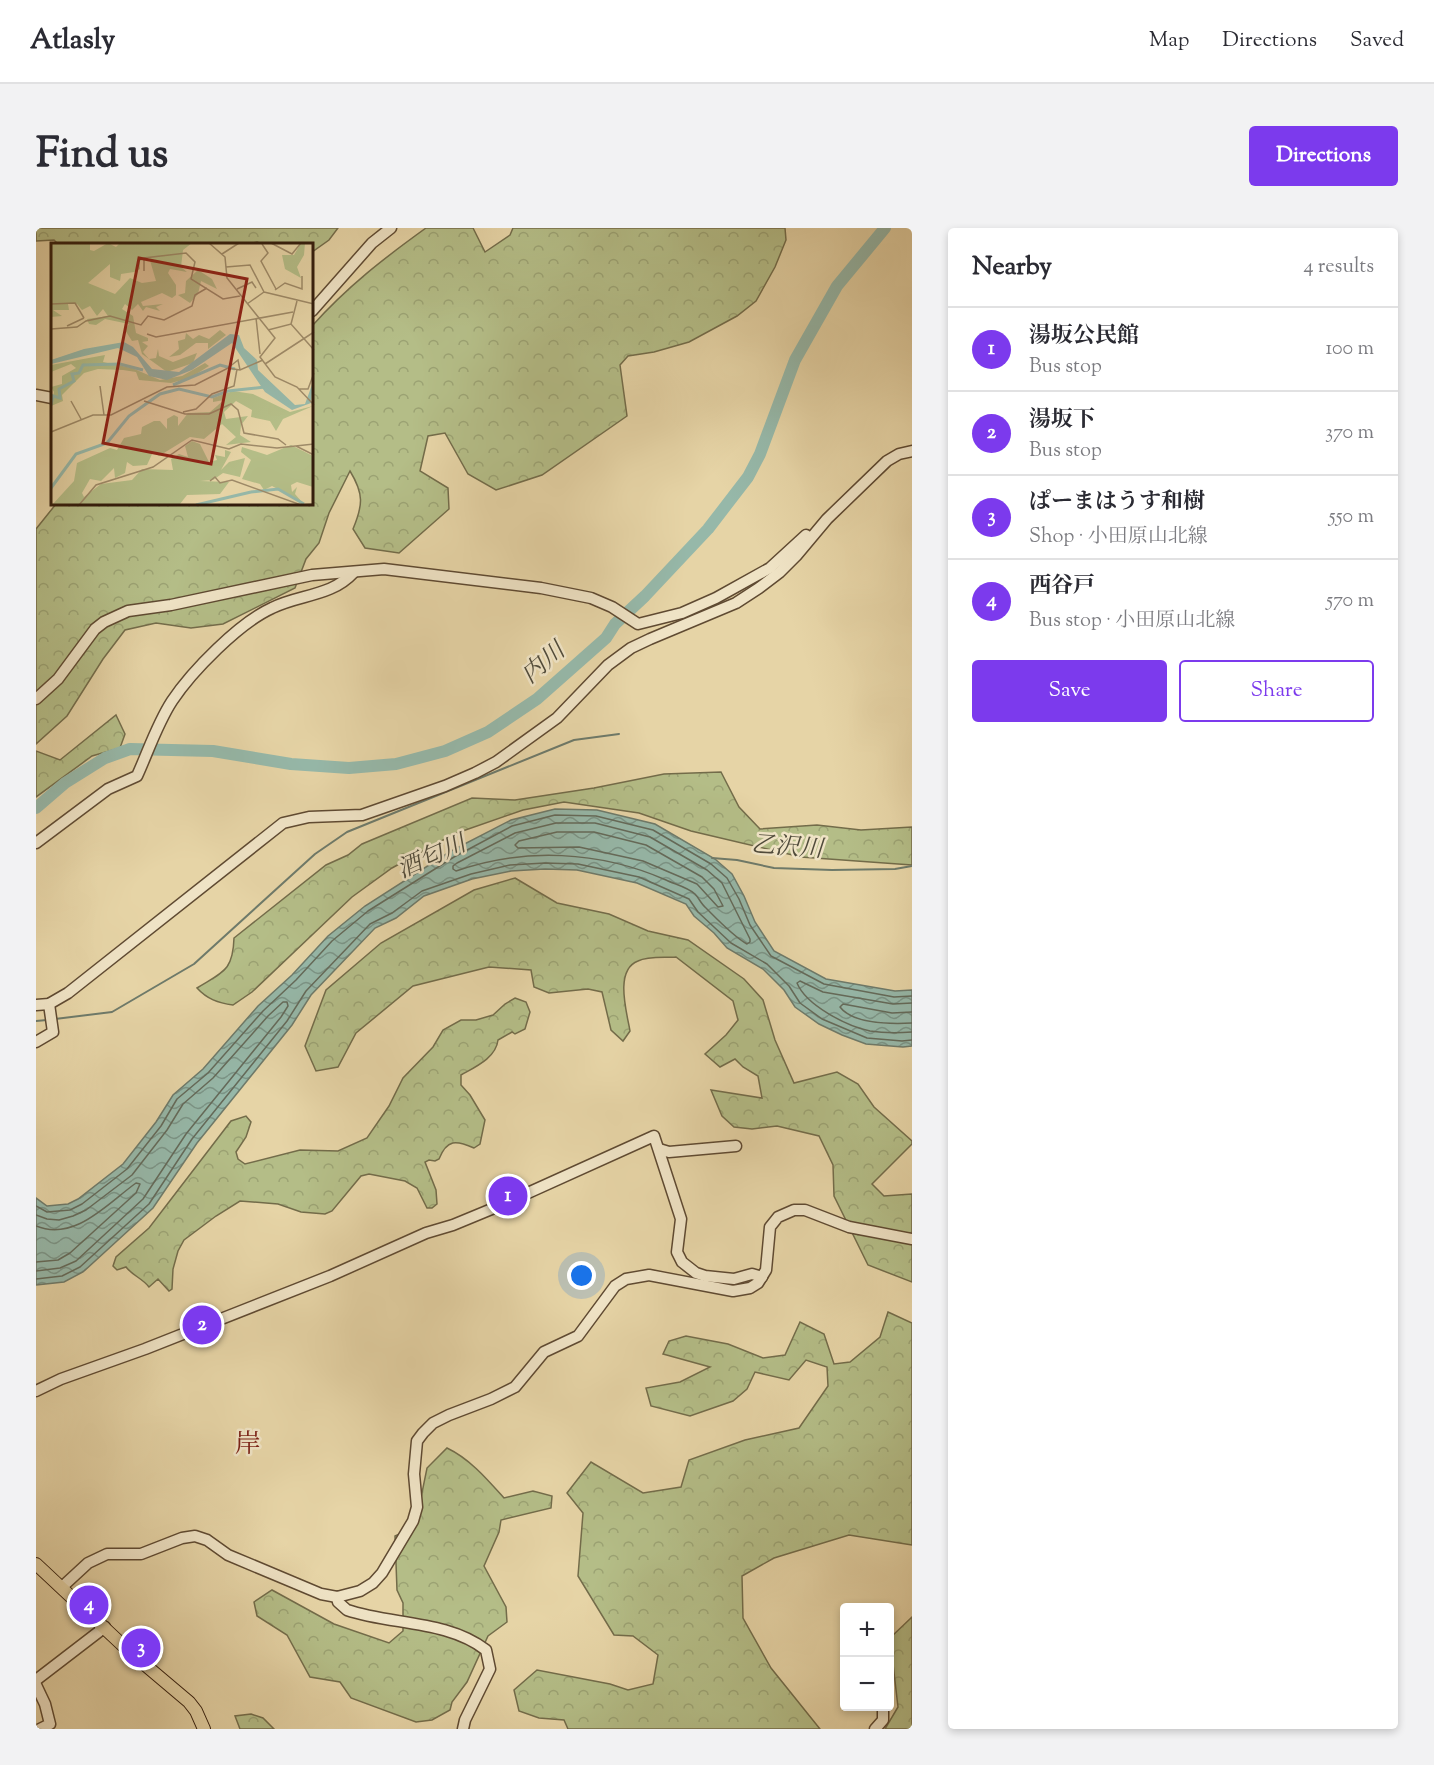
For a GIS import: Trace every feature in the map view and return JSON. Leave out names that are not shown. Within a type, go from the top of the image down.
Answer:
[{"type":"main road","points":[[36,1564],[189,1702],[204,1729]]},
{"type":"street","points":[[314,309],[372,243],[392,228]]},
{"type":"street","points":[[36,394],[51,398]]},
{"type":"street","points":[[36,1005],[50,1007],[283,823],[296,819],[362,815],[404,802],[496,762],[542,731],[609,665],[631,648],[736,603],[759,588],[796,556],[819,529],[887,461],[899,454],[912,451]]},
{"type":"street","points":[[36,699],[58,679],[95,629],[104,622],[128,611],[171,605],[312,575],[384,569],[579,594],[612,607],[638,624],[682,613],[716,598],[770,568],[809,533],[819,529]]},
{"type":"street","points":[[36,843],[108,789],[137,776],[171,702],[208,659],[238,630],[270,608],[326,592],[347,580],[354,572]]},
{"type":"street","points":[[36,1042],[53,1032],[50,1007]]},
{"type":"street","points":[[36,1391],[61,1379],[145,1349],[330,1276],[426,1233],[453,1225],[499,1206],[654,1136],[681,1219],[677,1252],[682,1262],[696,1273],[705,1276],[734,1279],[752,1274],[762,1277]]},
{"type":"street","points":[[659,1149],[669,1152],[736,1146]]},
{"type":"street","points":[[62,1587],[88,1563],[107,1554],[141,1554],[182,1538],[195,1536],[207,1540],[228,1555],[321,1594],[337,1597],[360,1591],[373,1583],[382,1573],[413,1521],[417,1507],[414,1474],[417,1441],[423,1433],[433,1423],[449,1415],[515,1387],[544,1353],[578,1336],[609,1292],[620,1282],[649,1275],[739,1291],[754,1286],[762,1277],[768,1261],[770,1227],[778,1217],[794,1210],[805,1210],[849,1227],[912,1239]]},
{"type":"street","points":[[337,1597],[338,1602],[347,1610],[429,1627],[476,1643],[486,1650],[490,1669],[465,1720],[463,1729]]},
{"type":"street","points":[[36,1680],[105,1627]]},
{"type":"street","points":[[36,1685],[45,1704],[50,1724],[40,1729]]},
{"type":"street","points":[[876,1729],[883,1720],[884,1711]]},
{"type":"green space","points":[[36,228],[338,228],[329,240],[314,251],[314,243],[57,243],[54,240],[36,241]]},
{"type":"green space","points":[[426,228],[473,228],[485,252],[510,235],[513,228],[785,228],[786,240],[775,267],[756,301],[737,316],[689,342],[654,352],[628,356],[620,365],[627,416],[542,475],[496,490],[468,474],[445,433],[428,436],[420,471],[448,488],[449,509],[399,553],[365,548],[353,529],[359,513],[360,493],[350,471],[329,513],[319,543],[306,559],[295,588],[223,624],[191,628],[156,623],[125,630],[103,659],[67,716],[36,744],[36,529],[54,506],[314,506],[314,324],[339,298]]},
{"type":"green space","points":[[116,715],[125,734],[120,748],[92,756],[36,797],[36,751],[60,760]]},
{"type":"green space","points":[[721,772],[739,807],[760,829],[817,825],[861,830],[912,827],[912,865],[801,857],[691,831],[639,813],[564,802],[523,810],[454,834],[392,868],[352,897],[252,992],[233,1005],[213,1000],[197,988],[220,974],[229,964],[234,938],[326,865],[348,855],[362,844],[472,798],[515,800],[664,774]]},
{"type":"green space","points":[[515,878],[557,903],[609,914],[648,931],[688,940],[744,979],[763,1000],[775,1040],[794,1083],[837,1072],[858,1084],[874,1107],[912,1141],[912,1144],[872,1184],[884,1196],[912,1194],[912,1282],[868,1265],[834,1196],[833,1165],[819,1136],[777,1126],[752,1129],[734,1127],[722,1116],[711,1090],[762,1098],[758,1076],[735,1059],[720,1067],[705,1054],[726,1035],[738,1020],[733,1001],[676,957],[647,958],[631,966],[626,973],[624,993],[630,1031],[623,1041],[611,1030],[602,992],[588,989],[549,993],[534,987],[531,970],[489,967],[413,986],[356,1033],[338,1067],[316,1071],[305,1046],[326,990],[381,943],[474,890]]},
{"type":"green space","points":[[515,998],[526,1002],[530,1012],[525,1029],[515,1034],[512,1032],[498,1040],[489,1057],[461,1075],[461,1085],[485,1120],[480,1144],[474,1148],[453,1143],[445,1148],[439,1159],[425,1162],[436,1190],[437,1204],[432,1208],[427,1208],[417,1188],[405,1181],[369,1174],[361,1176],[332,1211],[325,1214],[301,1212],[278,1204],[240,1201],[184,1240],[178,1251],[173,1269],[172,1289],[169,1291],[158,1279],[149,1287],[126,1267],[117,1270],[113,1266],[116,1257],[149,1228],[231,1121],[246,1116],[251,1122],[246,1137],[236,1152],[238,1159],[245,1164],[300,1150],[338,1151],[367,1138],[389,1106],[403,1078],[433,1047],[443,1030],[461,1020],[476,1020],[493,1015]]},
{"type":"green space","points":[[888,1312],[912,1323],[912,1545],[849,1535],[774,1558],[742,1576],[743,1618],[771,1668],[820,1729],[568,1729],[564,1720],[539,1718],[519,1711],[514,1690],[537,1670],[610,1684],[628,1690],[653,1684],[658,1655],[633,1636],[614,1635],[578,1576],[583,1513],[567,1493],[591,1462],[643,1493],[681,1487],[689,1460],[745,1440],[799,1428],[828,1386],[827,1367],[806,1360],[789,1380],[755,1372],[747,1389],[733,1401],[690,1416],[651,1406],[646,1388],[680,1382],[710,1367],[663,1354],[669,1341],[686,1336],[728,1344],[763,1358],[785,1355],[800,1322],[824,1334],[834,1364],[850,1362],[880,1337]]},
{"type":"green space","points":[[447,1448],[471,1464],[504,1498],[533,1491],[552,1496],[551,1508],[501,1520],[499,1532],[484,1566],[506,1607],[507,1622],[488,1636],[467,1682],[452,1702],[450,1710],[432,1720],[416,1722],[351,1698],[340,1682],[310,1677],[287,1635],[257,1616],[254,1602],[272,1590],[334,1624],[389,1643],[403,1631],[403,1603],[397,1590],[395,1536],[415,1527],[427,1468]]},
{"type":"green space","points":[[912,1617],[912,1729],[885,1729],[898,1707],[894,1672],[894,1634]]},
{"type":"green space","points":[[251,1714],[263,1718],[274,1729],[240,1729],[235,1716]]},
{"type":"water","points":[[555,809],[597,810],[655,824],[715,859],[732,874],[755,922],[774,951],[826,979],[895,991],[912,990],[912,1046],[866,1044],[819,1024],[795,1007],[784,990],[763,969],[727,948],[694,916],[686,904],[637,883],[577,870],[545,869],[511,871],[472,879],[424,896],[396,918],[375,928],[311,995],[292,1025],[197,1143],[153,1208],[83,1272],[64,1282],[36,1285],[36,1198],[47,1206],[68,1204],[78,1199],[123,1164],[156,1122],[173,1095],[203,1069],[258,1006],[292,975],[328,936],[365,906],[451,851],[511,820]]},
{"type":"waterway","name":"内川","points":[[36,808],[65,783],[105,758],[130,749],[213,751],[291,764],[349,768],[396,764],[445,751],[488,732],[537,699],[606,638],[615,624],[645,596],[708,529],[748,477],[760,454],[795,360],[837,286],[885,228]]},
{"type":"waterway","points":[[55,1019],[112,1012],[194,964],[315,854],[347,832],[574,740],[619,734]]},
{"type":"waterway","name":"乙沢川","points":[[712,858],[737,860],[774,868],[832,870],[895,869],[912,866]]},
{"type":"waterway","points":[[36,1021],[47,1020]]},
{"type":"place","name":"湯坂公民館","points":[[508,1196]]},
{"type":"place","name":"湯坂下","points":[[202,1325]]},
{"type":"place","name":"西谷戸","points":[[89,1605]]},
{"type":"place","name":"ぱーまはうす和樹","points":[[141,1648]]},
{"type":"district","name":"岸","points":[[248,1445]]},
{"type":"water label","name":"酒匂川","points":[[432,858]]}]
